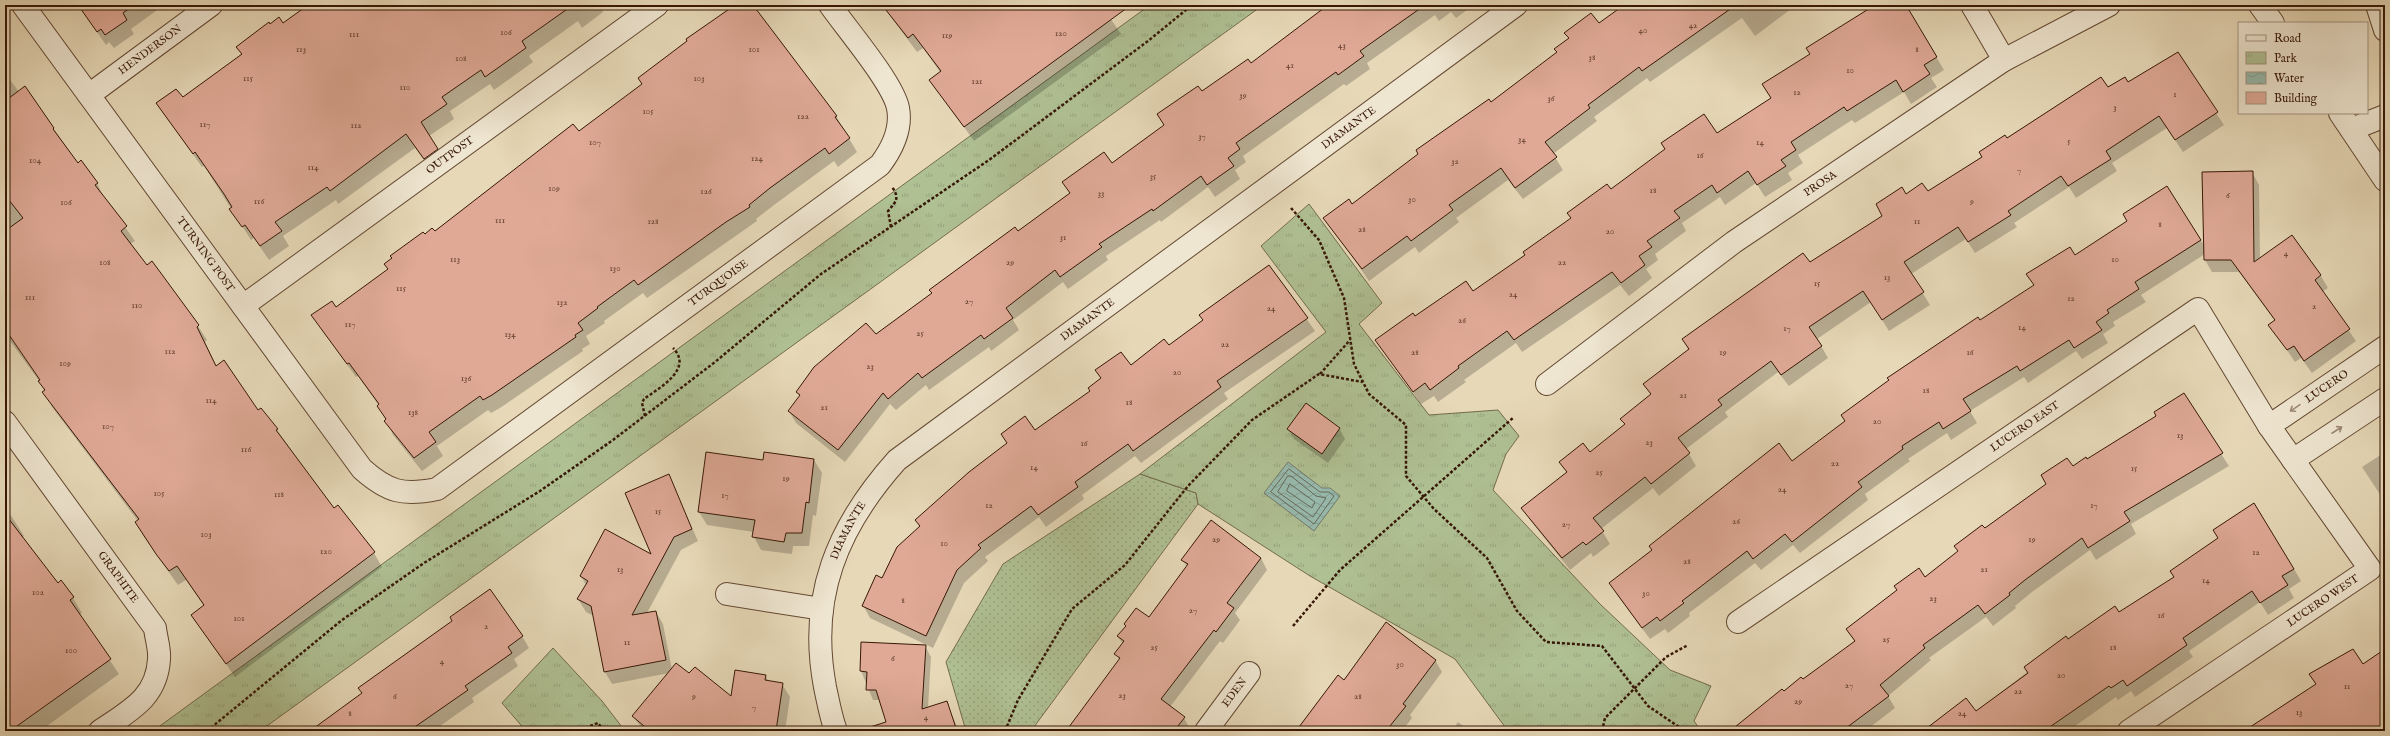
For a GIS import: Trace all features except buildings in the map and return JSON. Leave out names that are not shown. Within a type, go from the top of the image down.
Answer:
[{"type":"street","name":"TURNING POST","points":[[23,5],[362,469],[379,484],[399,491]]},
{"type":"street","name":"HENDERSON","points":[[89,95],[211,5]]},
{"type":"street","name":"OUTPOST","points":[[243,306],[657,5]]},
{"type":"street","name":"TURQUOISE","points":[[399,491],[417,493],[437,489],[880,165],[892,149],[897,130],[898,108],[891,90],[830,5]]},
{"type":"street","name":"DIAMANTE","points":[[836,731],[819,656],[822,609],[831,564],[850,523],[872,488],[897,460],[1516,5]]},
{"type":"street","points":[[1972,5],[2004,60]]},
{"type":"street","name":"PROSA","points":[[1547,384],[1734,242],[2004,60],[2108,5]]},
{"type":"street","points":[[2260,5],[2272,22]]},
{"type":"street","points":[[2377,5],[2385,30]]},
{"type":"street","points":[[2385,116],[2346,121],[2385,180]]},
{"type":"street","name":"LUCERO EAST","points":[[1738,622],[2198,309],[2269,426]]},
{"type":"street","name":"LUCERO","points":[[2269,426],[2385,347]]},
{"type":"street","points":[[2293,460],[2385,399]]},
{"type":"street","name":"GRAPHITE","points":[[5,422],[155,628],[159,658],[154,685],[140,704],[100,731]]},
{"type":"street","name":"LUCERO WEST","points":[[2129,731],[2370,569],[2269,426]]},
{"type":"street","points":[[727,594],[822,609]]},
{"type":"street","name":"EDEN","points":[[1206,731],[1249,673]]},
{"type":"path","points":[[207,731],[342,620],[424,563],[540,491],[645,416],[715,362],[821,274],[988,160],[1142,46],[1192,5]]},
{"type":"path","points":[[891,184],[898,194],[897,201],[888,211],[891,227]]},
{"type":"path","points":[[1291,208],[1319,240],[1344,298],[1354,364],[1369,394],[1406,425],[1406,476],[1422,497],[1487,558],[1517,611],[1546,642],[1602,646],[1648,706],[1685,731]]},
{"type":"path","points":[[1005,731],[1018,700],[1072,608],[1125,565],[1188,486],[1252,420],[1319,374],[1350,340]]},
{"type":"path","points":[[645,416],[642,403],[644,399],[675,374],[680,368],[680,361],[673,348]]},
{"type":"path","points":[[1319,374],[1363,382]]},
{"type":"path","points":[[1293,626],[1340,570],[1514,417]]},
{"type":"path","points":[[1602,731],[1605,718],[1636,690],[1666,657],[1688,645]]},
{"type":"path","points":[[576,731],[598,723],[604,731]]},
{"type":"green space","points":[[1150,5],[1263,5],[260,731],[153,731]]},
{"type":"green space","points":[[1309,204],[1382,303],[1359,324],[1429,415],[1498,410],[1519,436],[1506,454],[1493,490],[1600,604],[1670,670],[1711,686],[1694,721],[1701,731],[1508,731],[1455,659],[1310,576],[1198,504],[1196,493],[1140,474],[1326,332],[1261,246]]},
{"type":"green space","points":[[1140,474],[1196,493],[1198,504],[1031,731],[966,731],[946,662],[1003,564]]},
{"type":"green space","points":[[553,648],[602,701],[625,731],[526,731],[502,703]]},
{"type":"water","points":[[1288,462],[1322,488],[1330,488],[1340,496],[1314,531],[1264,493]]}]
